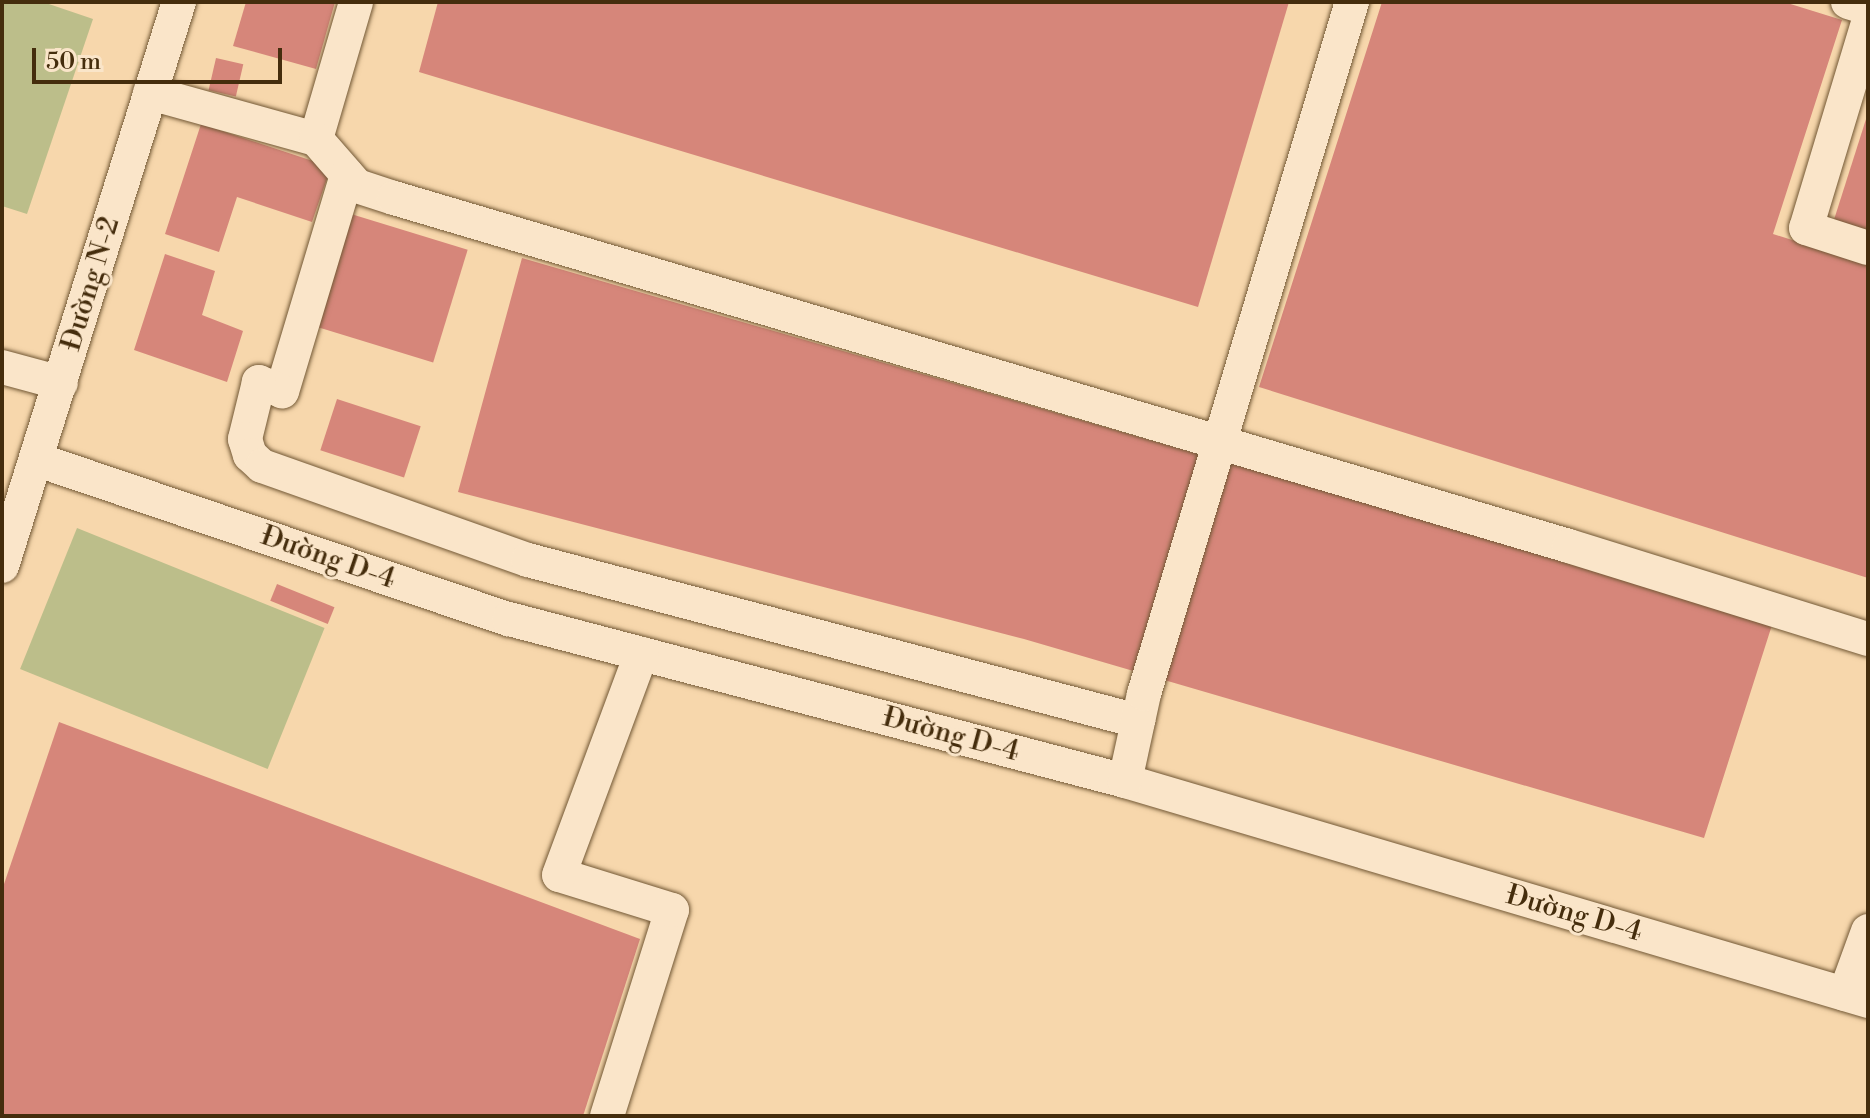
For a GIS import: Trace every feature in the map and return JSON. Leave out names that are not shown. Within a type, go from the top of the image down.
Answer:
[{"type":"street","name":"Đường N-2","points":[[2,566],[38,460],[179,2]]},
{"type":"street","points":[[316,139],[356,2]]},
{"type":"street","points":[[1125,781],[1138,721],[1352,2]]},
{"type":"street","points":[[1848,2],[1868,8]]},
{"type":"street","points":[[1868,23],[1806,228],[1868,248]]},
{"type":"street","points":[[150,93],[316,139],[357,186],[1868,639]]},
{"type":"street","points":[[347,175],[282,391],[259,382],[245,439],[250,455],[262,466],[528,560],[1138,721]]},
{"type":"street","points":[[2,367],[61,383]]},
{"type":"street","name":"Đường D-4","points":[[38,460],[509,619],[1125,781],[1856,998]]},
{"type":"street","points":[[607,1116],[672,910],[559,875],[641,654]]},
{"type":"street","points":[[1856,998],[1868,931]]},
{"type":"green space","points":[[2,2],[43,2],[93,19],[27,214],[2,206]]},
{"type":"green space","points":[[77,528],[325,628],[268,769],[20,669]]},
{"type":"building","points":[[246,2],[335,2],[316,69],[233,46]]},
{"type":"building","points":[[438,2],[1289,2],[1198,307],[419,72]]},
{"type":"building","points":[[1382,2],[1784,2],[1842,20],[1773,234],[1868,264],[1868,578],[1259,387]]},
{"type":"building","points":[[216,58],[243,64],[236,96],[209,90]]},
{"type":"building","points":[[1868,116],[1868,238],[1832,226]]},
{"type":"building","points":[[201,124],[331,167],[312,222],[237,197],[219,252],[165,234]]},
{"type":"building","points":[[351,214],[468,250],[433,363],[317,327]]},
{"type":"building","points":[[165,254],[215,271],[202,315],[243,331],[227,382],[134,350]]},
{"type":"building","points":[[522,258],[1381,507],[1772,625],[1704,838],[1024,639],[458,492]]},
{"type":"building","points":[[337,399],[421,426],[404,478],[320,450]]},
{"type":"building","points":[[277,584],[334,607],[328,624],[270,601]]},
{"type":"building","points":[[59,722],[640,939],[583,1116],[2,1116],[2,890]]}]
